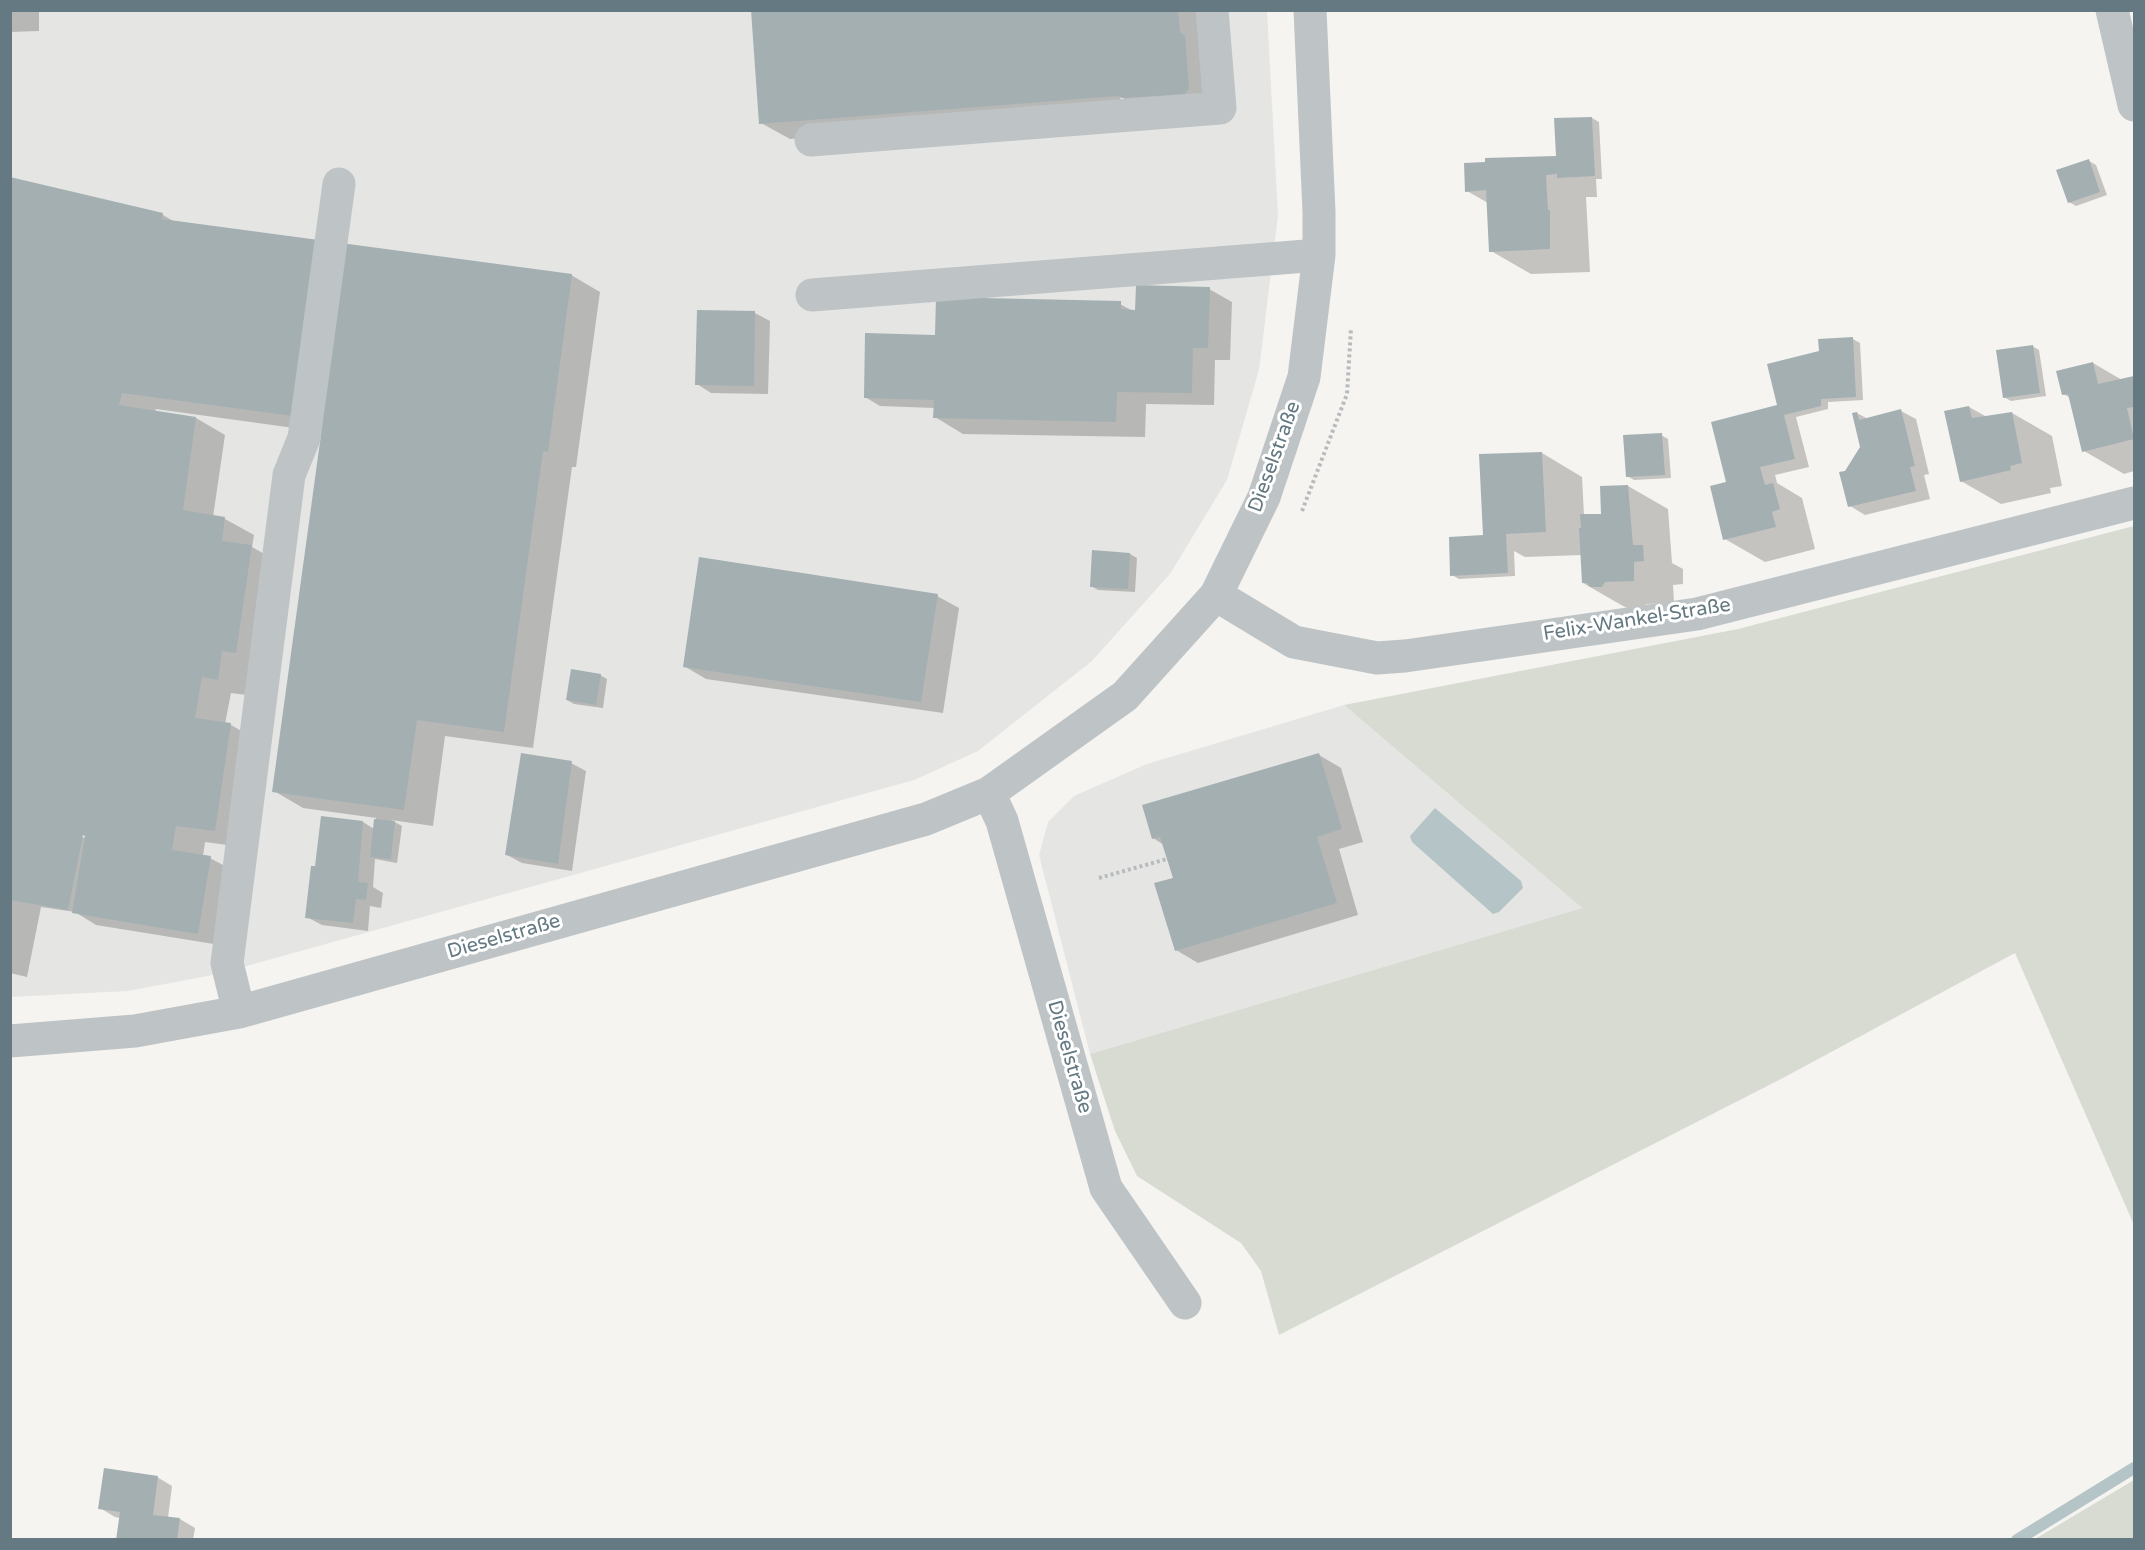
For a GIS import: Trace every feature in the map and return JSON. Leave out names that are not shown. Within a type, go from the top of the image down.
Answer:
[{"type":"street","points":[[811,140],[1220,108],[1212,10]]},
{"type":"street","name":"Dieselstraße","points":[[10,1041],[135,1031],[239,1012],[926,819],[989,793],[1125,696],[1216,595],[1263,496],[1304,377],[1319,255],[1310,10]]},
{"type":"street","points":[[2112,10],[2134,105]]},
{"type":"street","points":[[239,1012],[227,963],[289,475],[304,438],[339,184]]},
{"type":"street","points":[[812,295],[1319,255]]},
{"type":"street","name":"Felix-Wankel-Straße","points":[[1216,595],[1294,642],[1377,658],[1405,656],[1697,614],[2134,503]]},
{"type":"street","name":"Dieselstraße","points":[[989,793],[1002,821],[1106,1188],[1185,1303]]},
{"type":"path","points":[[1100,878],[1167,859]]},
{"type":"shaded area","points":[[11,11],[1267,11],[1278,215],[1259,370],[1227,480],[1170,574],[1092,661],[978,751],[914,780],[218,974],[128,991],[11,997]]},
{"type":"shaded area","points":[[2134,526],[2134,1225],[2015,953],[1781,1079],[1279,1335],[1261,1271],[1241,1243],[1137,1176],[1115,1131],[1090,1054],[1582,908],[1344,705],[1738,629]]},
{"type":"shaded area","points":[[1344,705],[1582,908],[1090,1054],[1039,855],[1048,822],[1074,796],[1147,764]]},
{"type":"shaded area","points":[[1435,808],[1521,881],[1523,888],[1499,912],[1493,914],[1412,842],[1410,836]]},
{"type":"shaded area","points":[[2134,1480],[2134,1539],[2035,1539]]},
{"type":"building","points":[[751,10],[1178,10],[1180,32],[1185,36],[1189,88],[1185,94],[1122,98],[1118,96],[759,124]]},
{"type":"building","points":[[1592,117],[1595,176],[1557,178],[1557,174],[1546,175],[1548,210],[1550,210],[1550,249],[1489,252],[1486,190],[1465,192],[1464,163],[1485,162],[1485,158],[1556,156],[1554,118]]},
{"type":"building","points":[[2089,159],[2100,192],[2068,203],[2056,170]]},
{"type":"building","points":[[10,177],[163,213],[162,219],[572,274],[548,452],[543,451],[504,732],[417,720],[404,810],[272,792],[323,420],[122,393],[119,405],[196,417],[183,510],[225,517],[222,541],[252,545],[236,653],[222,651],[218,680],[202,677],[195,718],[231,723],[215,831],[176,826],[172,850],[211,856],[198,934],[72,913],[85,836],[83,835],[68,910],[10,900]]},
{"type":"building","points":[[1136,285],[1210,287],[1208,348],[1193,348],[1192,393],[1117,392],[1116,422],[933,418],[934,400],[864,398],[865,333],[935,335],[936,297],[1121,301],[1121,309],[1135,310]]},
{"type":"building","points":[[697,310],[755,311],[754,386],[695,385]]},
{"type":"building","points":[[1853,337],[1856,397],[1821,399],[1821,406],[1784,415],[1795,459],[1760,467],[1765,485],[1773,483],[1780,509],[1772,512],[1776,527],[1723,540],[1710,486],[1726,482],[1711,422],[1777,405],[1767,364],[1819,351],[1818,339]]},
{"type":"building","points":[[2033,345],[2040,393],[2003,398],[1996,350]]},
{"type":"building","points":[[2093,362],[2098,384],[2134,376],[2134,407],[2127,408],[2134,439],[2082,452],[2068,394],[2062,395],[2056,371]]},
{"type":"building","points":[[1969,406],[1972,418],[2012,412],[2022,463],[2010,466],[2011,470],[1960,482],[1944,411]]},
{"type":"building","points":[[1901,409],[1915,466],[1910,467],[1916,491],[1848,507],[1839,472],[1845,471],[1860,447],[1852,413],[1857,412],[1859,420]]},
{"type":"building","points":[[1662,433],[1665,475],[1626,477],[1623,435]]},
{"type":"building","points":[[1542,452],[1546,532],[1506,534],[1508,573],[1450,576],[1449,537],[1483,535],[1479,454]]},
{"type":"building","points":[[1628,485],[1633,545],[1643,545],[1644,561],[1634,562],[1634,581],[1605,582],[1602,587],[1590,587],[1587,583],[1582,583],[1580,514],[1601,514],[1600,486]]},
{"type":"building","points":[[1092,550],[1130,553],[1128,589],[1090,587]]},
{"type":"building","points":[[699,557],[938,594],[921,702],[683,667]]},
{"type":"building","points":[[571,669],[601,674],[596,705],[566,700]]},
{"type":"building","points":[[521,753],[572,761],[558,864],[505,855]]},
{"type":"building","points":[[1319,753],[1342,829],[1317,837],[1337,903],[1175,951],[1154,883],[1173,878],[1160,837],[1152,839],[1142,805]]},
{"type":"building","points":[[321,816],[363,821],[358,882],[368,883],[366,900],[356,899],[353,923],[305,918],[311,866],[315,866]]},
{"type":"building","points":[[374,819],[395,821],[391,859],[370,857]]},
{"type":"building","points":[[104,1468],[158,1476],[153,1515],[180,1518],[177,1540],[116,1540],[120,1512],[98,1509]]},
{"type":"waterway","points":[[2017,1540],[2134,1468]]}]
